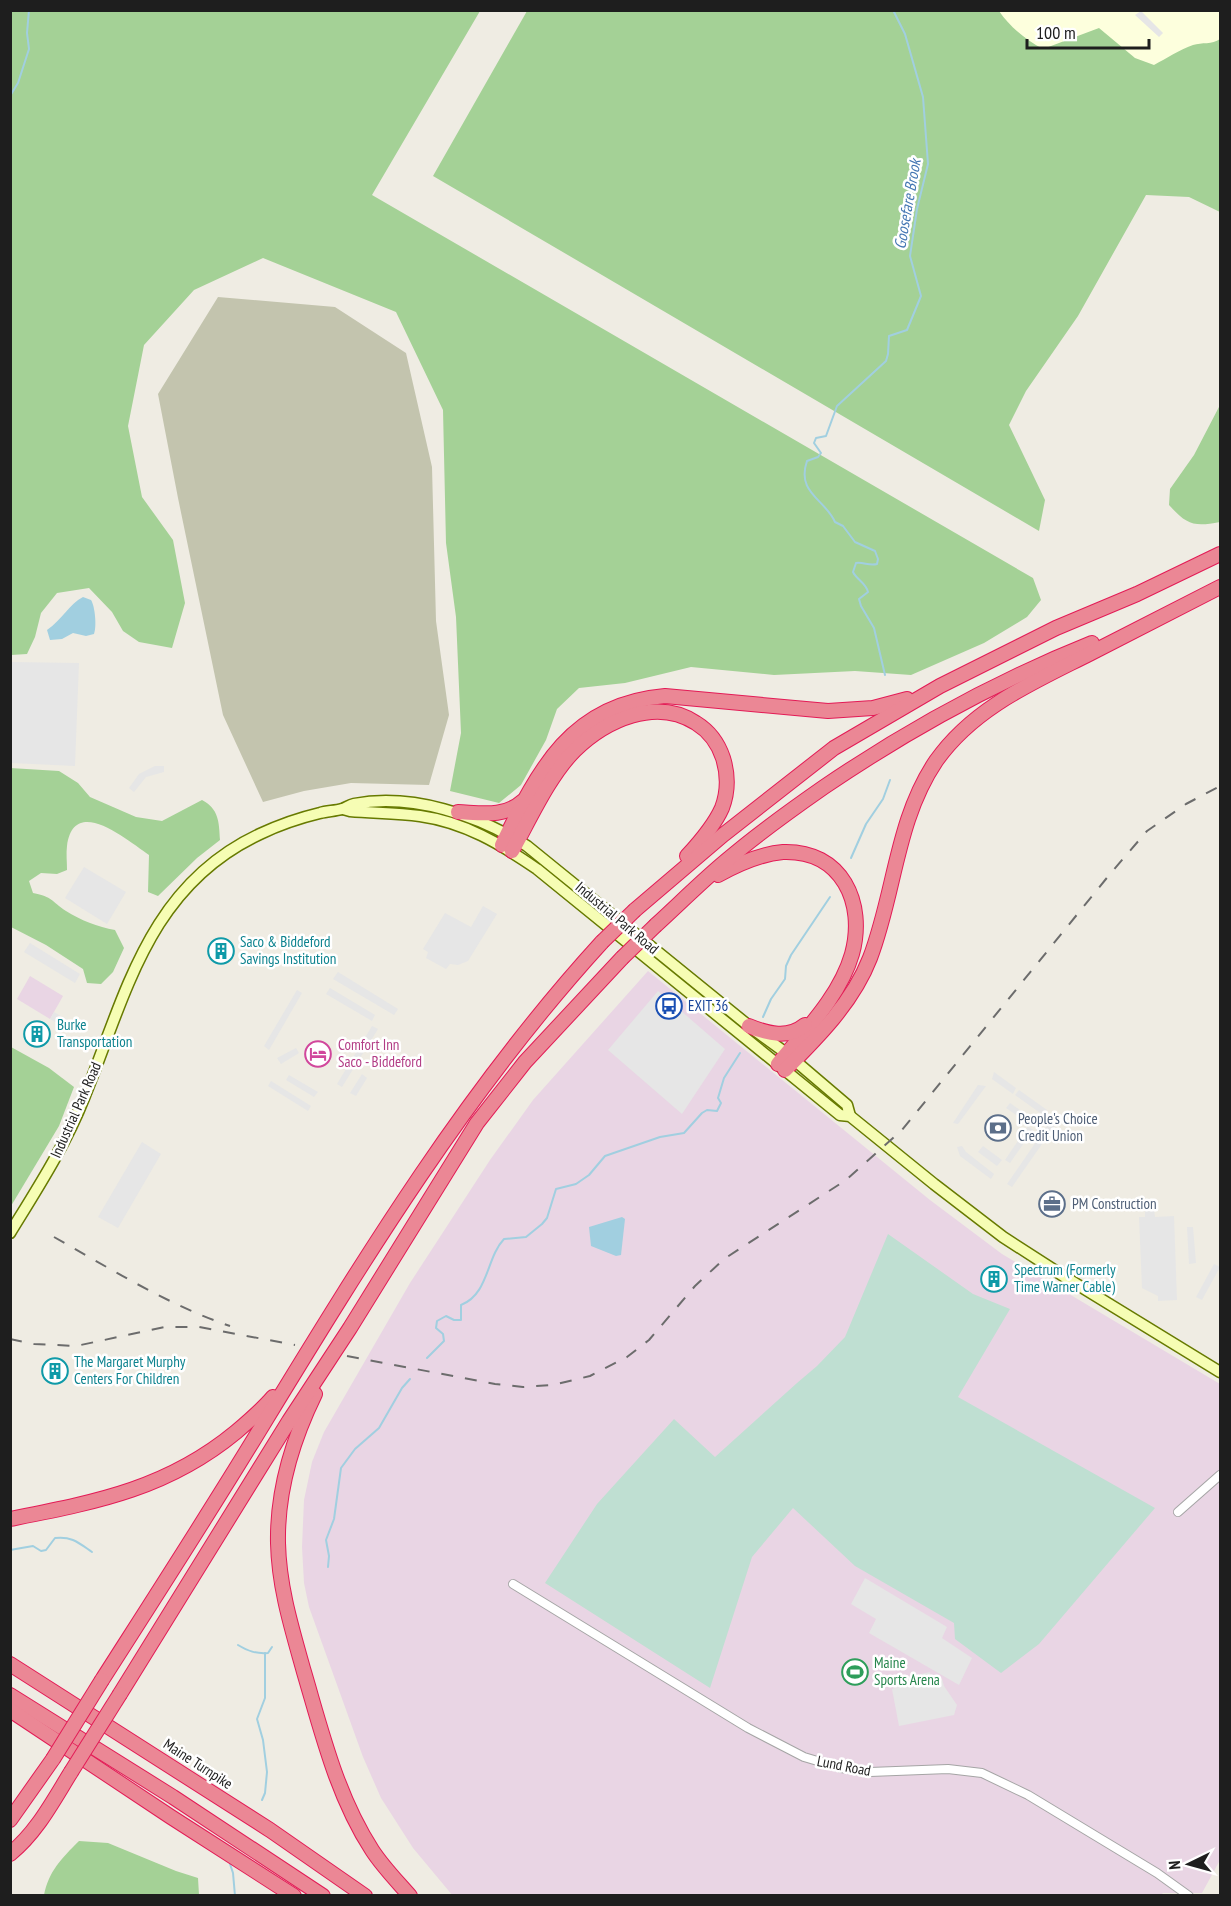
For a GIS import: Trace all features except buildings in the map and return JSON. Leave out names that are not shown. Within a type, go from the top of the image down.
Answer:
[{"type":"highway","points":[[634,910],[723,835],[834,748],[940,686],[1056,628],[1137,594],[1221,554]]},
{"type":"highway","points":[[786,1062],[825,1028],[863,976],[877,938],[910,812],[927,776],[947,747],[977,716],[1012,693],[1221,587]]},
{"type":"highway","points":[[10,1854],[28,1837],[41,1820],[289,1420],[350,1328],[477,1123],[525,1062],[622,958],[727,859],[861,762],[919,726],[979,694],[1067,653],[1169,613]]},
{"type":"highway","points":[[510,843],[532,790],[548,760],[573,733],[609,710],[637,700],[665,696],[840,711],[881,707],[940,686]]},
{"type":"highway","points":[[10,1820],[53,1759],[207,1517],[295,1370],[415,1183],[491,1075],[552,998],[602,942],[705,836],[722,808],[727,780],[726,767],[720,750],[702,727],[690,719],[670,713],[651,712],[626,717],[596,733],[568,758],[510,843]]},
{"type":"highway","points":[[458,812],[495,814],[510,811],[532,790]]},
{"type":"highway","points":[[696,888],[734,866],[774,853],[802,854],[816,858],[834,870],[852,895],[856,935],[843,977],[786,1062]]},
{"type":"highway","points":[[749,1026],[772,1033],[790,1033],[800,1029],[818,1014]]},
{"type":"highway","points":[[350,1328],[304,1418],[287,1467],[279,1520],[281,1580],[287,1611],[340,1788],[354,1820],[372,1850],[410,1896]]},
{"type":"highway","points":[[10,1519],[117,1496],[180,1470],[224,1442],[249,1421],[268,1403],[295,1370]]},
{"type":"highway","name":"Maine Turnpike","points":[[10,1664],[270,1830],[365,1896]]},
{"type":"highway","points":[[10,1695],[164,1791],[323,1896]]},
{"type":"highway","points":[[10,1710],[294,1896]]},
{"type":"main road","name":"Industrial Park Road","points":[[10,1233],[74,1122],[133,970],[151,935],[171,905],[205,871],[248,840],[287,822],[318,813],[343,809],[357,803],[392,802],[458,812],[510,843],[549,862],[749,1026],[840,1115],[850,1116],[1003,1237],[1065,1278],[1221,1372]]},
{"type":"main road","name":"Industrial Park Road","points":[[343,809],[439,820],[510,843],[537,869],[786,1062]]},
{"type":"street","points":[[1178,1512],[1221,1475]]},
{"type":"street","name":"Lund Road","points":[[513,1584],[748,1728],[804,1756],[841,1768],[870,1772],[948,1769],[982,1773],[1028,1795],[1157,1873],[1189,1896]]},
{"type":"shaded area","points":[[946,11],[1220,11],[1220,113],[1012,97]]},
{"type":"shaded area","points":[[1141,11],[1163,33],[1159,37],[1135,15]]},
{"type":"shaded area","points":[[218,297],[335,307],[406,353],[432,467],[436,621],[449,715],[429,785],[351,783],[304,791],[263,802],[223,715],[158,394]]},
{"type":"shaded area","points":[[11,662],[79,663],[75,766],[11,763]]},
{"type":"shaded area","points":[[155,766],[164,766],[164,772],[146,777],[134,792],[129,788],[139,774]]},
{"type":"shaded area","points":[[84,867],[126,892],[107,924],[65,898]]},
{"type":"shaded area","points":[[483,906],[497,914],[468,961],[458,965],[450,964],[446,969],[426,958],[428,952],[423,949],[445,913],[471,927]]},
{"type":"shaded area","points":[[30,943],[80,974],[75,983],[24,952]]},
{"type":"shaded area","points":[[648,971],[930,1200],[1002,1254],[1220,1384],[1220,1860],[1202,1893],[1163,1893],[1160,1896],[453,1896],[413,1848],[381,1798],[363,1757],[309,1607],[304,1583],[302,1547],[304,1500],[312,1462],[324,1432],[410,1283],[490,1160],[533,1100]]},
{"type":"shaded area","points":[[338,972],[398,1009],[394,1015],[333,979]]},
{"type":"shaded area","points":[[30,976],[63,996],[50,1019],[17,999]]},
{"type":"shaded area","points":[[330,988],[375,1015],[372,1021],[326,994]]},
{"type":"shaded area","points":[[297,990],[302,993],[269,1050],[264,1046]]},
{"type":"shaded area","points":[[658,991],[725,1049],[682,1114],[608,1050]]},
{"type":"shaded area","points":[[54,1012],[71,1022],[67,1029],[50,1019]]},
{"type":"shaded area","points":[[372,1026],[378,1029],[342,1087],[337,1084]]},
{"type":"shaded area","points":[[296,1048],[299,1053],[281,1064],[277,1058]]},
{"type":"shaded area","points":[[994,1072],[1016,1088],[1013,1094],[992,1079]]},
{"type":"shaded area","points":[[362,1074],[367,1078],[356,1096],[350,1093]]},
{"type":"shaded area","points":[[289,1075],[318,1092],[314,1097],[286,1080]]},
{"type":"shaded area","points":[[271,1081],[311,1106],[308,1111],[268,1086]]},
{"type":"shaded area","points":[[978,1085],[986,1086],[958,1124],[953,1123]]},
{"type":"shaded area","points":[[1019,1090],[1047,1110],[1043,1115],[1015,1095]]},
{"type":"shaded area","points":[[1010,1103],[1034,1120],[1031,1125],[1006,1108]]},
{"type":"shaded area","points":[[1051,1120],[1056,1124],[1012,1187],[1007,1184]]},
{"type":"shaded area","points":[[1028,1126],[1033,1130],[1010,1163],[1005,1160]]},
{"type":"shaded area","points":[[142,1142],[161,1154],[118,1228],[98,1217]]},
{"type":"shaded area","points":[[962,1146],[966,1152],[994,1174],[991,1179],[960,1156],[957,1147]]},
{"type":"shaded area","points":[[983,1146],[1002,1160],[997,1166],[978,1152]]},
{"type":"shaded area","points":[[1145,1209],[1154,1209],[1155,1217],[1174,1216],[1177,1300],[1158,1301],[1158,1296],[1142,1288],[1139,1217],[1145,1217]]},
{"type":"shaded area","points":[[1187,1227],[1193,1227],[1196,1263],[1189,1264]]},
{"type":"shaded area","points":[[888,1234],[973,1294],[1010,1309],[958,1397],[1155,1508],[1039,1644],[1001,1673],[955,1639],[954,1623],[855,1566],[793,1508],[752,1557],[710,1688],[545,1583],[597,1504],[674,1419],[715,1457],[817,1366],[845,1337]]},
{"type":"shaded area","points":[[1214,1264],[1220,1267],[1202,1300],[1196,1297]]},
{"type":"shaded area","points":[[865,1578],[947,1627],[942,1638],[972,1658],[959,1685],[869,1633],[876,1619],[851,1604]]},
{"type":"shaded area","points":[[930,1672],[931,1679],[942,1679],[957,1705],[954,1715],[899,1726],[892,1689],[909,1683],[908,1677]]},
{"type":"green space","points":[[10,11],[480,11],[372,195],[1033,578],[1041,600],[1027,617],[984,643],[911,675],[855,671],[774,675],[691,667],[625,683],[579,688],[557,709],[546,740],[521,785],[499,803],[450,791],[461,733],[456,617],[446,543],[443,410],[396,312],[263,258],[194,290],[144,345],[128,426],[142,497],[173,540],[185,603],[172,648],[139,642],[123,631],[112,612],[89,588],[57,593],[41,613],[35,637],[27,654],[11,655]]},
{"type":"green space","points":[[527,11],[999,11],[1019,33],[1043,49],[1099,28],[1135,58],[1154,65],[1188,47],[1220,39],[1220,212],[1189,197],[1146,195],[1078,316],[1026,391],[1009,425],[1045,500],[1039,531],[433,176]]},
{"type":"green space","points":[[1220,405],[1220,522],[1192,523],[1181,517],[1169,505],[1170,489],[1194,455]]},
{"type":"green space","points":[[10,768],[59,771],[78,783],[90,797],[136,817],[162,821],[202,800],[215,812],[220,840],[197,858],[158,896],[148,892],[149,855],[116,832],[90,822],[80,824],[72,831],[67,846],[67,870],[57,874],[41,873],[29,881],[33,893],[48,898],[83,920],[115,930],[124,948],[113,972],[101,984],[87,983],[83,969],[46,945],[11,927]]},
{"type":"green space","points":[[11,1047],[49,1068],[74,1087],[59,1126],[11,1206]]},
{"type":"green space","points":[[79,1841],[108,1843],[198,1878],[199,1895],[44,1895],[49,1879],[57,1866]]},
{"type":"water","points":[[83,597],[91,600],[92,603],[94,634],[86,636],[73,633],[62,639],[50,640],[47,630]]},
{"type":"water","points":[[622,1217],[625,1219],[621,1255],[616,1256],[591,1246],[589,1227]]},
{"type":"waterway","points":[[10,96],[18,83],[29,49],[27,33],[29,10]]},
{"type":"waterway","name":"Goosefare Brook","points":[[885,675],[874,628],[859,599],[868,592],[853,572],[856,563],[877,564],[875,551],[855,542],[843,526],[835,522],[808,488],[805,472],[807,461],[818,457],[821,453],[814,443],[816,438],[826,436],[837,406],[886,361],[889,336],[907,330],[921,296],[910,256],[917,209],[928,164],[923,97],[905,34],[893,10]]},
{"type":"waterway","name":"Goosefare Brook","points":[[851,858],[866,824],[883,799],[890,780]]},
{"type":"waterway","name":"Goosefare Brook","points":[[763,1017],[771,999],[785,979],[786,966],[791,955],[830,897]]},
{"type":"waterway","name":"Goosefare Brook","points":[[427,1358],[444,1341],[443,1334],[436,1328],[437,1321],[446,1316],[454,1320],[461,1320],[461,1305],[477,1293],[504,1239],[526,1237],[542,1224],[547,1218],[556,1189],[576,1184],[589,1175],[605,1156],[660,1137],[684,1133],[702,1113],[707,1110],[717,1111],[721,1103],[718,1098],[724,1078],[740,1053]]},
{"type":"waterway","name":"Goosefare Brook","points":[[328,1567],[329,1556],[326,1540],[334,1519],[341,1468],[355,1449],[379,1428],[402,1388],[410,1379]]},
{"type":"waterway","name":"Goosefare Brook","points":[[10,1550],[33,1546],[41,1551],[46,1550],[55,1538],[66,1538],[92,1552]]},
{"type":"waterway","name":"Goosefare Brook","points":[[238,1645],[260,1653],[268,1653],[272,1647]]},
{"type":"waterway","points":[[262,1800],[267,1772],[263,1740],[257,1719],[265,1698],[265,1653]]},
{"type":"waterway","points":[[230,1864],[235,1896]]},
{"type":"railway","points":[[347,1356],[495,1384],[523,1387],[553,1385],[590,1376],[627,1357],[649,1340],[695,1286],[724,1259],[846,1180],[902,1130],[1147,831],[1186,804],[1220,786]]},
{"type":"railway","points":[[54,1237],[162,1297],[230,1326]]},
{"type":"railway","points":[[10,1339],[34,1344],[76,1346],[165,1327],[199,1327],[295,1345]]},
{"type":"place","name":"Saco & Biddeford Savings Institution","points":[[221,951]]},
{"type":"place","name":"EXIT 36","points":[[669,1006]]},
{"type":"place","name":"Burke Transportation","points":[[37,1034]]},
{"type":"place","name":"Comfort Inn Saco - Biddeford","points":[[318,1054]]},
{"type":"place","name":"People's Choice Credit Union","points":[[998,1128]]},
{"type":"place","name":"PM Construction","points":[[1052,1204]]},
{"type":"place","name":"Spectrum (Formerly Time Warner Cable)","points":[[994,1279]]},
{"type":"place","name":"The Margaret Murphy Centers For Children","points":[[55,1371]]},
{"type":"place","name":"Maine Sports Arena","points":[[855,1672]]}]
